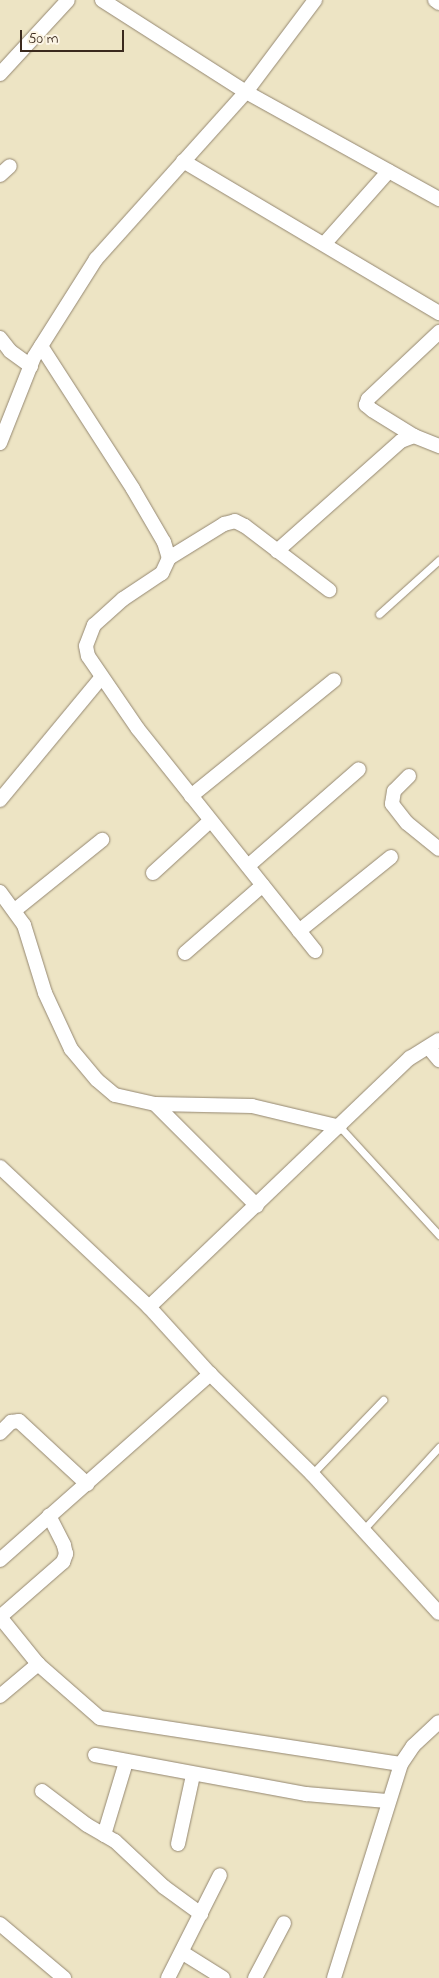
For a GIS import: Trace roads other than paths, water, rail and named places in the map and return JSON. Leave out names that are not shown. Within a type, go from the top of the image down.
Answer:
[{"type":"street","points":[[0,74],[68,0]]},
{"type":"street","points":[[102,0],[246,92],[439,199]]},
{"type":"street","points":[[0,443],[41,346],[96,259],[246,92],[315,0]]},
{"type":"street","points":[[435,0],[439,4]]},
{"type":"street","points":[[183,161],[325,243],[439,313]]},
{"type":"street","points":[[325,243],[389,171]]},
{"type":"street","points":[[439,332],[368,399],[366,405],[414,436],[439,446]]},
{"type":"street","points":[[0,338],[10,351],[31,366]]},
{"type":"street","points":[[41,346],[133,489],[164,542],[169,558]]},
{"type":"street","points":[[277,551],[402,441],[414,436]]},
{"type":"street","points":[[315,951],[210,821],[101,678],[86,646],[94,626],[123,599],[162,573],[169,558],[224,524],[235,521],[329,590]]},
{"type":"street","points":[[0,800],[101,678]]},
{"type":"street","points":[[191,796],[334,680]]},
{"type":"street","points":[[248,866],[359,769]]},
{"type":"street","points":[[409,776],[394,791],[392,804],[407,823],[439,849]]},
{"type":"street","points":[[153,873],[210,821]]},
{"type":"street","points":[[15,910],[102,840]]},
{"type":"street","points":[[299,931],[391,857]]},
{"type":"street","points":[[185,953],[263,885]]},
{"type":"street","points":[[0,892],[15,910],[24,925],[45,993],[71,1049],[97,1080],[115,1095],[155,1104],[252,1106],[340,1127]]},
{"type":"street","points":[[149,1307],[340,1127],[410,1058],[434,1044],[439,1060]]},
{"type":"street","points":[[155,1104],[257,1206]]},
{"type":"street","points":[[0,1167],[149,1307],[210,1374],[312,1474],[439,1613]]},
{"type":"street","points":[[0,1560],[210,1374]]},
{"type":"street","points":[[0,1433],[12,1422],[19,1421],[87,1484]]},
{"type":"street","points":[[49,1516],[64,1545],[66,1554],[63,1562],[0,1617],[38,1664],[100,1718],[401,1764]]},
{"type":"street","points":[[0,1696],[38,1664]]},
{"type":"street","points":[[338,1976],[387,1801],[401,1764],[413,1746],[439,1722]]},
{"type":"street","points":[[94,1755],[193,1775],[306,1794],[387,1801]]},
{"type":"street","points":[[104,1835],[126,1762]]},
{"type":"street","points":[[178,1844],[193,1775]]},
{"type":"street","points":[[42,1791],[135,1856],[159,1883],[201,1914]]},
{"type":"street","points":[[168,1978],[183,1953],[220,1875]]},
{"type":"street","points":[[255,1978],[284,1923]]},
{"type":"street","points":[[0,1924],[64,1978]]},
{"type":"street","points":[[183,1953],[223,1978]]},
{"type":"lane","points":[[380,614],[439,560]]},
{"type":"lane","points":[[340,1127],[439,1235]]},
{"type":"lane","points":[[312,1474],[383,1400]]},
{"type":"lane","points":[[363,1531],[439,1447]]}]
